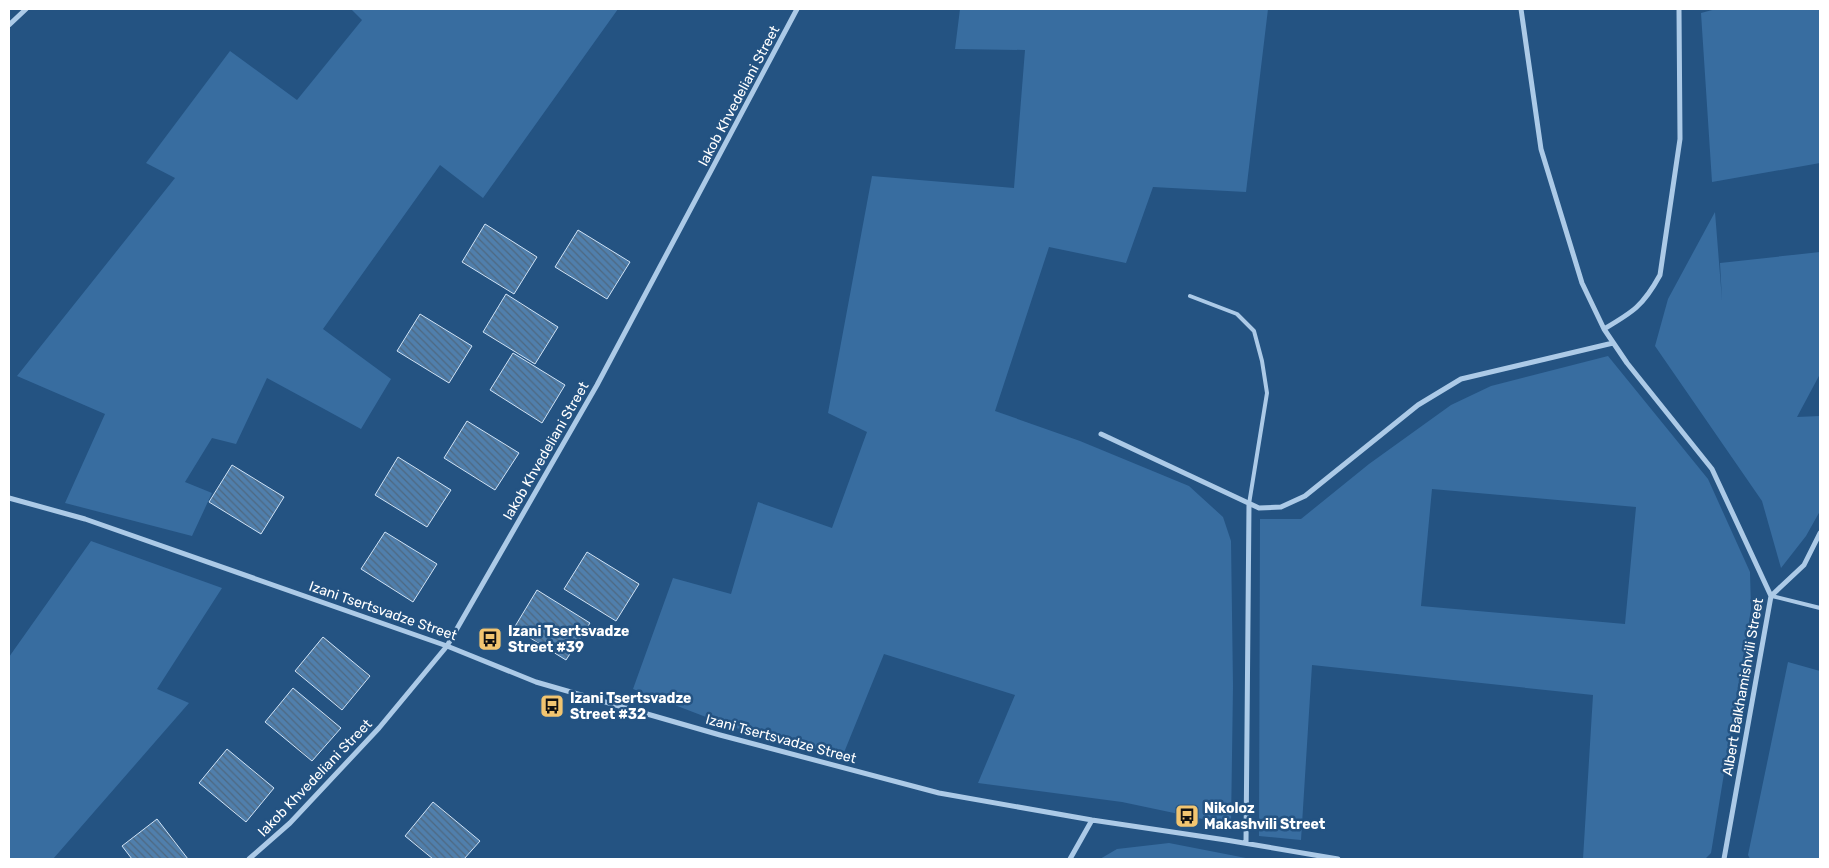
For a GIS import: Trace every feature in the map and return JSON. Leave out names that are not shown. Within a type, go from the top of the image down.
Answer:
[{"type":"street","points":[[9,25],[26,9]]},
{"type":"street","name":"Iakob Khvedeliani Street","points":[[249,859],[290,823],[379,728],[447,646],[597,384],[797,9]]},
{"type":"street","name":"Albert Balkhamishvili Street","points":[[1521,9],[1541,150],[1582,283],[1604,329],[1627,364],[1712,469],[1771,596],[1724,859]]},
{"type":"street","points":[[1604,329],[1630,314],[1649,296],[1660,276],[1680,139],[1679,9]]},
{"type":"street","points":[[1101,434],[1249,504],[1259,508],[1281,507],[1304,496],[1418,405],[1461,379],[1613,343]]},
{"type":"street","name":"Izani Tsertsvadze Street","points":[[9,498],[85,519],[447,646],[536,682],[720,736],[939,793],[1092,820],[1338,859]]},
{"type":"street","points":[[1246,843],[1249,504]]},
{"type":"street","points":[[1771,596],[1804,565],[1820,533]]},
{"type":"street","points":[[1070,859],[1092,820]]},
{"type":"lane","points":[[1190,296],[1237,314],[1254,331],[1262,361],[1266,393],[1249,504]]},
{"type":"lane","points":[[1771,596],[1820,608]]},
{"type":"shaded area","points":[[351,9],[618,9],[483,198],[440,165],[323,329],[391,379],[361,429],[267,378],[236,444],[212,438],[185,482],[212,493],[192,536],[65,503],[105,414],[17,376],[175,178],[146,163],[230,51],[297,100],[362,20]]},
{"type":"shaded area","points":[[960,9],[1268,9],[1246,192],[1153,187],[1126,263],[1049,247],[995,411],[1080,441],[1189,486],[1223,517],[1231,541],[1233,686],[1231,825],[1122,802],[978,783],[1015,695],[884,654],[843,755],[732,727],[633,689],[673,578],[731,594],[758,502],[832,528],[867,432],[828,413],[872,176],[1014,188],[1025,50],[955,49]]},
{"type":"shaded area","points":[[1716,9],[1820,9],[1820,163],[1712,182],[1701,13]]},
{"type":"shaded area","points":[[1715,212],[1722,300],[1720,263],[1820,252],[1820,374],[1797,417],[1820,416],[1820,511],[1806,536],[1781,568],[1762,501],[1655,346],[1668,299]]},
{"type":"shaded area","points":[[1608,356],[1708,479],[1750,572],[1751,609],[1711,853],[1705,859],[1583,859],[1593,695],[1312,665],[1301,840],[1259,836],[1260,519],[1301,519],[1369,464],[1451,405],[1491,386]],"holes":[[[1432,489],[1636,507],[1625,624],[1421,606]]]},
{"type":"shaded area","points":[[91,541],[222,588],[157,689],[189,703],[53,859],[9,859],[9,657]]},
{"type":"shaded area","points":[[1788,662],[1820,671],[1820,859],[1750,859],[1748,855]]},
{"type":"shaded area","points":[[1169,843],[1251,859],[1100,859],[1117,849]]},
{"type":"building","points":[[485,224],[537,257],[514,294],[462,262]]},
{"type":"building","points":[[578,230],[630,262],[607,299],[555,267]]},
{"type":"building","points":[[506,294],[558,327],[535,364],[483,332]]},
{"type":"building","points":[[420,314],[472,346],[449,383],[397,351]]},
{"type":"building","points":[[513,353],[565,385],[542,423],[490,390]]},
{"type":"building","points":[[467,421],[519,453],[495,490],[444,458]]},
{"type":"building","points":[[398,457],[451,490],[427,527],[375,495]]},
{"type":"building","points":[[232,465],[284,497],[261,534],[209,502]]},
{"type":"building","points":[[385,532],[437,564],[413,602],[361,569]]},
{"type":"building","points":[[587,552],[639,584],[616,621],[564,589]]},
{"type":"building","points":[[537,590],[590,623],[566,660],[514,628]]},
{"type":"building","points":[[323,637],[370,676],[342,710],[295,671]]},
{"type":"building","points":[[293,688],[341,728],[312,761],[265,722]]},
{"type":"building","points":[[227,749],[274,788],[246,822],[199,783]]},
{"type":"building","points":[[433,802],[480,841],[464,859],[433,859],[405,836]]},
{"type":"building","points":[[157,819],[188,859],[132,859],[122,846]]},
{"type":"place","name":"Izani Tsertsvadze Street #39","points":[[490,639]]},
{"type":"place","name":"Izani Tsertsvadze Street #32","points":[[552,706]]},
{"type":"place","name":"Nikoloz Makashvili Street","points":[[1187,816]]}]
